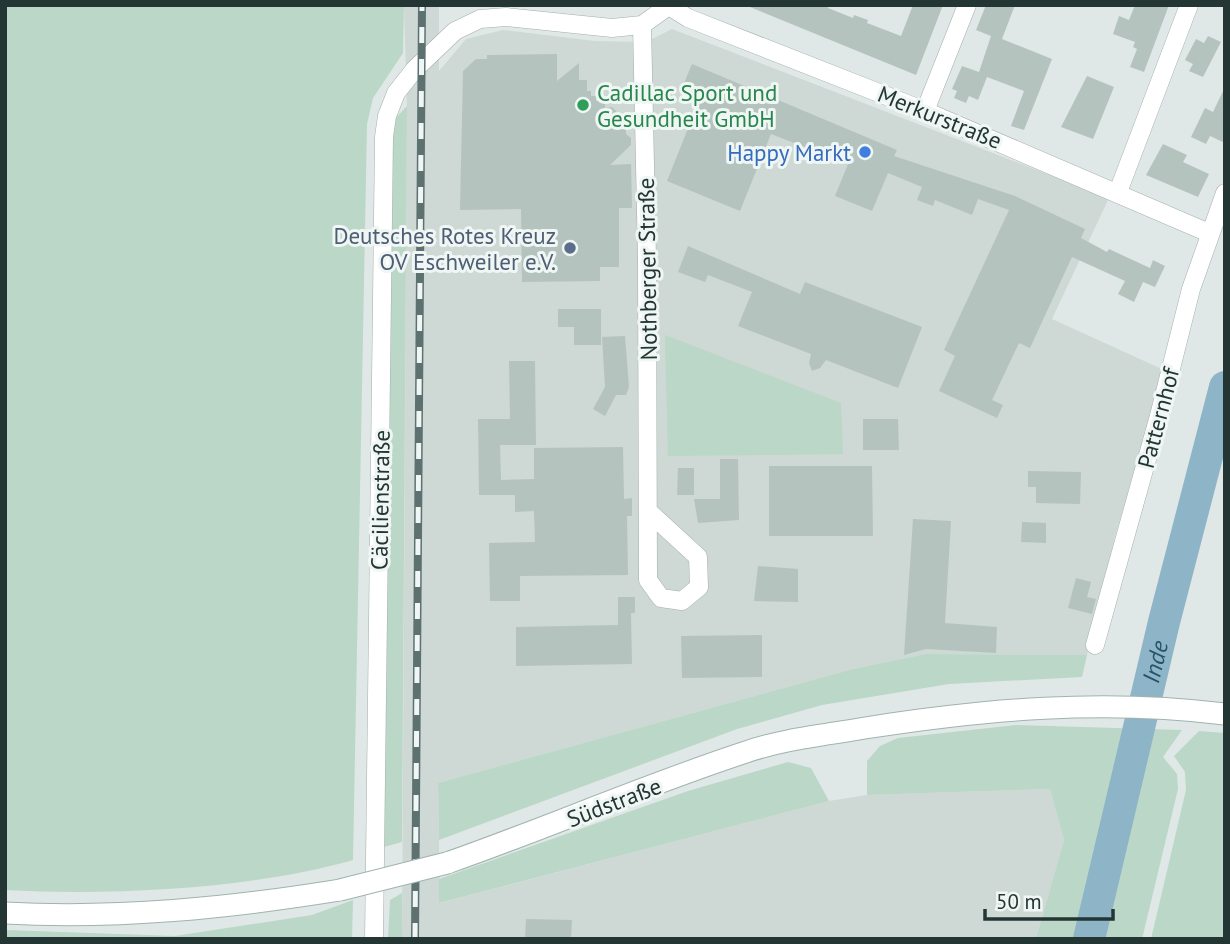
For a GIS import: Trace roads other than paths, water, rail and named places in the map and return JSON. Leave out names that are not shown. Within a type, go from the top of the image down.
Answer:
[{"type":"main road","name":"Südstraße","points":[[5,913],[105,915],[172,912],[340,890],[447,863],[748,751],[948,715],[1102,705],[1187,709],[1225,714]]},
{"type":"street","points":[[925,111],[967,5]]},
{"type":"street","points":[[1118,192],[1189,5]]},
{"type":"street","points":[[642,25],[670,6]]},
{"type":"street","name":"Merkurstraße","points":[[670,6],[688,18],[925,111],[1209,233]]},
{"type":"street","name":"Cäcilienstraße","points":[[374,939],[384,137],[387,116],[396,93],[414,70],[455,31],[480,19],[506,17],[612,28],[642,25]]},
{"type":"street","name":"Nothberger Straße","points":[[642,25],[648,580],[661,598],[682,601],[698,587],[698,557],[649,512]]},
{"type":"street","name":"Patternhof","points":[[1095,645],[1209,233],[1225,193]]},
{"type":"waterway","name":"Inde","points":[[1089,939],[1164,622],[1225,387]]},
{"type":"railway","points":[[415,939],[422,5]]},
{"type":"place","name":"Cadillac Sport und Gesundheit GmbH","points":[[583,105]]},
{"type":"place","name":"Happy Markt","points":[[865,152]]},
{"type":"place","name":"Deutsches Rotes Kreuz OV Eschweiler e.V.","points":[[570,248]]}]
